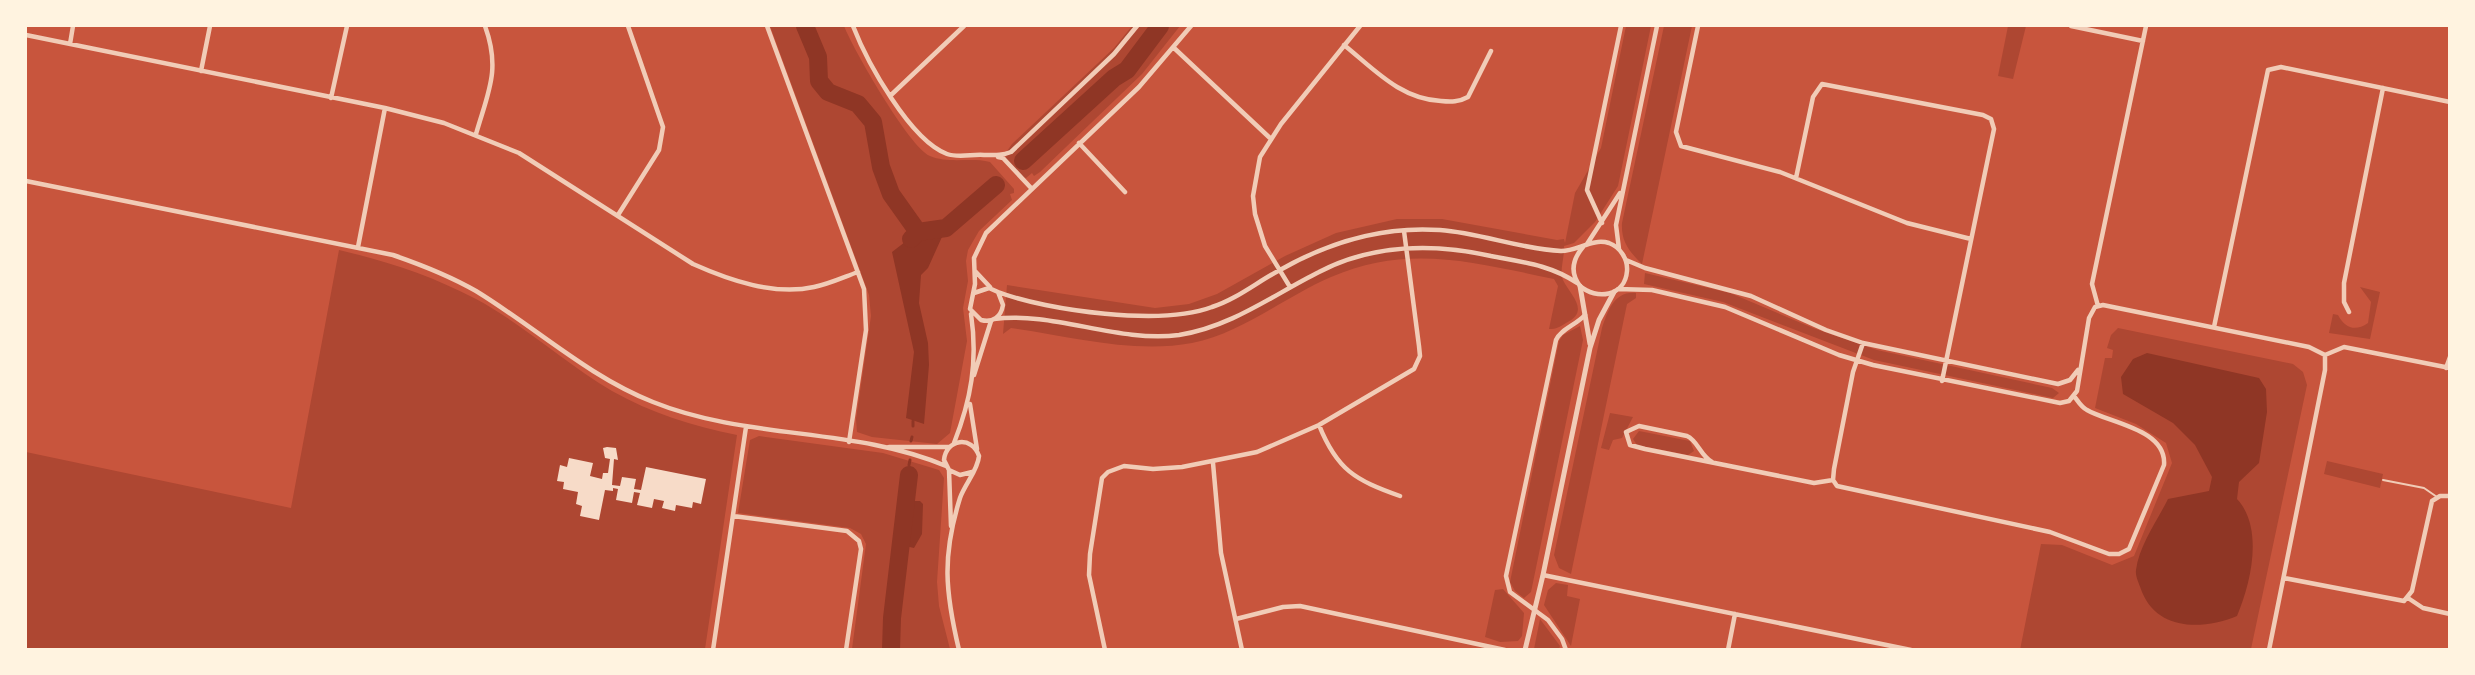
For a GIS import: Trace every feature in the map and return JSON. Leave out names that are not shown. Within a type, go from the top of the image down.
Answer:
[{"type":"street","points":[[70,44],[73,26]]},
{"type":"street","points":[[201,71],[210,26]]},
{"type":"street","points":[[331,98],[347,26]]},
{"type":"street","points":[[476,134],[494,69],[493,54],[485,26]]},
{"type":"street","points":[[618,215],[659,150],[663,128],[628,26]]},
{"type":"street","points":[[767,26],[864,289],[867,316],[849,442]]},
{"type":"street","points":[[853,26],[891,96],[914,129],[931,145],[949,155],[1004,158],[1032,189]]},
{"type":"street","points":[[891,96],[964,26]]},
{"type":"street","points":[[998,157],[1011,152],[1114,54],[1137,26]]},
{"type":"street","points":[[973,380],[970,309],[974,293],[976,251],[986,233],[1146,81],[1191,26]]},
{"type":"street","points":[[1290,287],[1259,232],[1253,196],[1260,157],[1271,139],[1360,26]]},
{"type":"street","points":[[1602,223],[1587,190],[1621,26]]},
{"type":"street","points":[[1525,650],[1543,575],[1590,348],[1599,321],[1627,276],[1626,260],[1619,249],[1616,231],[1657,26]]},
{"type":"street","points":[[1698,26],[1676,132],[1678,143],[1685,148],[1796,178],[1907,223],[1971,239]]},
{"type":"street","points":[[2071,26],[2143,41]]},
{"type":"street","points":[[2098,306],[2092,284],[2146,26]]},
{"type":"street","points":[[26,35],[385,108],[476,134],[537,163],[693,264],[722,277],[750,284],[797,289],[814,287],[858,272]]},
{"type":"street","points":[[1344,45],[1408,95],[1426,100],[1455,102],[1468,97],[1491,51]]},
{"type":"street","points":[[1173,47],[1271,139]]},
{"type":"street","points":[[2214,327],[2268,70],[2281,67],[2450,102]]},
{"type":"street","points":[[1796,178],[1813,97],[1817,87],[1822,84],[1987,116],[1994,124],[1942,381]]},
{"type":"street","points":[[2349,312],[2344,302],[2344,283],[2384,88]]},
{"type":"street","points":[[358,247],[385,108]]},
{"type":"street","points":[[1079,143],[1125,192]]},
{"type":"street","points":[[26,179],[358,247],[393,255],[431,268],[476,291],[623,388],[687,415],[746,427],[884,447],[952,445],[969,442],[977,450]]},
{"type":"street","points":[[1590,348],[1585,315],[1573,268],[1624,185]]},
{"type":"street","points":[[974,293],[983,288],[1037,303],[1162,318],[1213,307],[1326,247],[1354,238],[1404,231],[1460,231],[1549,250],[1604,242],[1619,249]]},
{"type":"street","points":[[1105,650],[1089,575],[1089,554],[1102,478],[1108,472],[1124,466],[1153,469],[1213,463],[1257,452],[1319,424],[1408,374],[1418,362],[1419,346],[1404,231]]},
{"type":"street","points":[[970,309],[976,318],[992,320],[1019,318],[1139,335],[1178,335],[1199,331],[1236,318],[1290,287],[1343,262],[1368,254],[1406,249],[1469,251],[1552,268],[1596,295],[1616,291],[1652,290],[1725,307],[1856,361],[1942,381],[2052,402],[2066,402],[2074,396],[2089,318],[2091,311],[2098,306],[2108,305],[2309,347],[2325,355],[2344,347],[2448,368],[2450,357]]},
{"type":"street","points":[[1626,260],[1645,268],[1751,296],[1863,343],[2058,384],[2070,381],[2079,369]]},
{"type":"street","points":[[959,650],[947,594],[951,532],[948,468],[945,454],[952,445],[970,401],[973,380],[992,320],[1003,309],[1003,300],[974,269]]},
{"type":"street","points":[[1566,650],[1562,639],[1548,620],[1510,592],[1506,576],[1556,340],[1558,334],[1577,324],[1585,315]]},
{"type":"street","points":[[1833,480],[1856,361],[1863,343]]},
{"type":"street","points":[[2269,650],[2325,370],[2325,355]]},
{"type":"street","points":[[1833,480],[1841,488],[2050,532],[2109,554],[2119,554],[2132,545],[2164,465],[2163,455],[2157,443],[2118,421],[2084,409],[2074,396]]},
{"type":"street","points":[[951,532],[961,495],[978,462],[970,401]]},
{"type":"street","points":[[1319,424],[1336,459],[1346,471],[1371,486],[1400,496]]},
{"type":"street","points":[[1712,462],[1704,458],[1692,438],[1687,436],[1638,426],[1626,432],[1627,441],[1635,447],[1814,483],[1833,480]]},
{"type":"street","points":[[713,650],[746,427]]},
{"type":"street","points":[[884,447],[948,468],[960,475],[972,472]]},
{"type":"street","points":[[1213,463],[1220,545],[1242,650]]},
{"type":"street","points":[[2408,598],[2430,505],[2437,497],[2450,496]]},
{"type":"street","points":[[733,516],[847,531],[854,535],[861,549],[846,650]]},
{"type":"street","points":[[1543,575],[1911,650]]},
{"type":"street","points":[[2284,578],[2394,601],[2408,598],[2424,608],[2450,614]]},
{"type":"street","points":[[1236,619],[1283,607],[1300,606],[1505,650]]},
{"type":"street","points":[[1728,650],[1735,614]]},
{"type":"lane","points":[[2383,480],[2424,488],[2437,497]]},
{"type":"shaded area","points":[[770,26],[844,26],[882,96],[921,149],[937,158],[990,162],[1014,189],[1014,193],[1010,194],[1012,200],[979,231],[968,250],[966,261],[968,281],[963,308],[967,341],[950,433],[937,444],[872,437],[857,432],[856,419],[871,316],[869,295]]},
{"type":"shaded area","points":[[1132,26],[1180,26],[1142,74],[1040,172],[1034,176],[1032,173],[1026,178],[1021,177],[1006,159],[1007,151],[1012,144],[1114,48]]},
{"type":"shaded area","points":[[1626,26],[1651,26],[1618,186],[1595,222],[1574,243],[1564,246],[1562,276],[1578,308],[1573,318],[1560,327],[1549,329],[1558,286],[1554,279],[1469,262],[1415,258],[1359,267],[1331,277],[1246,323],[1211,338],[1192,343],[1170,346],[1124,345],[1011,328],[1003,334],[1007,285],[1155,308],[1189,304],[1217,294],[1285,256],[1336,233],[1397,219],[1442,219],[1557,240],[1564,239],[1565,243],[1575,193],[1601,148]]},
{"type":"shaded area","points":[[1664,26],[1692,26],[1642,264],[1627,246],[1622,223]]},
{"type":"shaded area","points":[[2008,26],[2026,26],[2013,79],[1998,76]]},
{"type":"shaded area","points":[[946,228],[928,268],[921,275],[919,303],[928,343],[929,365],[924,424],[906,418],[914,352],[892,252],[918,232]]},
{"type":"shaded area","points":[[339,250],[409,270],[443,283],[494,309],[595,380],[627,399],[673,418],[737,435],[705,649],[26,650],[26,452],[291,508]]},
{"type":"shaded area","points":[[1645,273],[1730,293],[1813,328],[1877,350],[2052,388],[2059,393],[2053,398],[1874,360],[1723,302],[1644,284]]},
{"type":"shaded area","points":[[2360,287],[2380,292],[2370,339],[2329,333],[2333,314],[2338,315],[2347,326],[2355,328],[2368,323],[2371,302]]},
{"type":"shaded area","points":[[1636,293],[1636,298],[1627,304],[1571,574],[1559,568],[1554,555],[1602,328],[1613,303],[1622,295]]},
{"type":"shaded area","points":[[1580,326],[1583,340],[1531,592],[1524,598],[1515,591],[1510,582],[1559,341],[1563,335]]},
{"type":"shaded area","points":[[2118,328],[2293,364],[2303,372],[2307,385],[2251,649],[2020,650],[2041,544],[2062,545],[2112,565],[2134,556],[2172,463],[2166,443],[2136,424],[2095,408],[2105,358],[2112,358],[2113,350],[2107,348],[2111,335]]},
{"type":"shaded area","points":[[2147,353],[2259,378],[2266,389],[2267,412],[2259,463],[2239,482],[2237,499],[2245,511],[2253,540],[2250,572],[2237,616],[2224,621],[2196,625],[2170,620],[2149,605],[2137,578],[2136,570],[2141,552],[2168,499],[2209,491],[2212,477],[2195,445],[2173,423],[2123,394],[2121,377],[2133,359]]},
{"type":"shaded area","points":[[1610,413],[1633,417],[1622,438],[1613,440],[1609,450],[1601,448]]},
{"type":"shaded area","points":[[1639,431],[1690,441],[1694,451],[1688,455],[1637,445],[1633,439]]},
{"type":"shaded area","points":[[759,436],[883,453],[939,470],[944,478],[937,582],[939,606],[950,649],[852,649],[866,544],[861,534],[850,528],[738,513],[750,440]]},
{"type":"shaded area","points":[[2327,461],[2383,474],[2380,488],[2324,474]]},
{"type":"shaded area","points":[[909,501],[920,501],[923,504],[922,534],[914,548],[901,545],[900,540],[902,517]]},
{"type":"shaded area","points":[[1556,583],[1568,585],[1567,596],[1580,599],[1571,646],[1544,605],[1548,590]]},
{"type":"shaded area","points":[[1503,589],[1524,613],[1522,636],[1518,641],[1500,642],[1485,637],[1495,590]]},
{"type":"shaded area","points":[[1540,619],[1560,646],[1559,649],[1534,649]]},
{"type":"building","points":[[603,448],[616,448],[618,460],[614,459],[612,485],[620,486],[622,477],[636,479],[634,489],[641,490],[646,467],[706,479],[701,504],[693,502],[692,508],[676,505],[675,511],[662,508],[664,501],[654,499],[652,508],[637,505],[640,493],[634,492],[632,503],[616,500],[618,489],[613,488],[613,491],[605,490],[599,520],[580,516],[582,506],[576,504],[578,492],[563,489],[564,482],[557,481],[560,465],[567,467],[569,458],[593,463],[590,476],[602,479],[603,473],[608,473],[610,459],[605,458]]},
{"type":"waterway","points":[[805,26],[818,57],[819,81],[828,92],[858,104],[873,122],[881,167],[891,194],[918,232],[911,239]]},
{"type":"waterway","points":[[1023,161],[1114,78],[1127,70],[1160,26]]},
{"type":"waterway","points":[[918,232],[946,228],[996,185]]},
{"type":"waterway","points":[[913,421],[913,426]]},
{"type":"waterway","points":[[911,441],[912,437]]},
{"type":"waterway","points":[[909,465],[910,460]]},
{"type":"waterway","points":[[891,650],[892,618],[909,475]]}]
